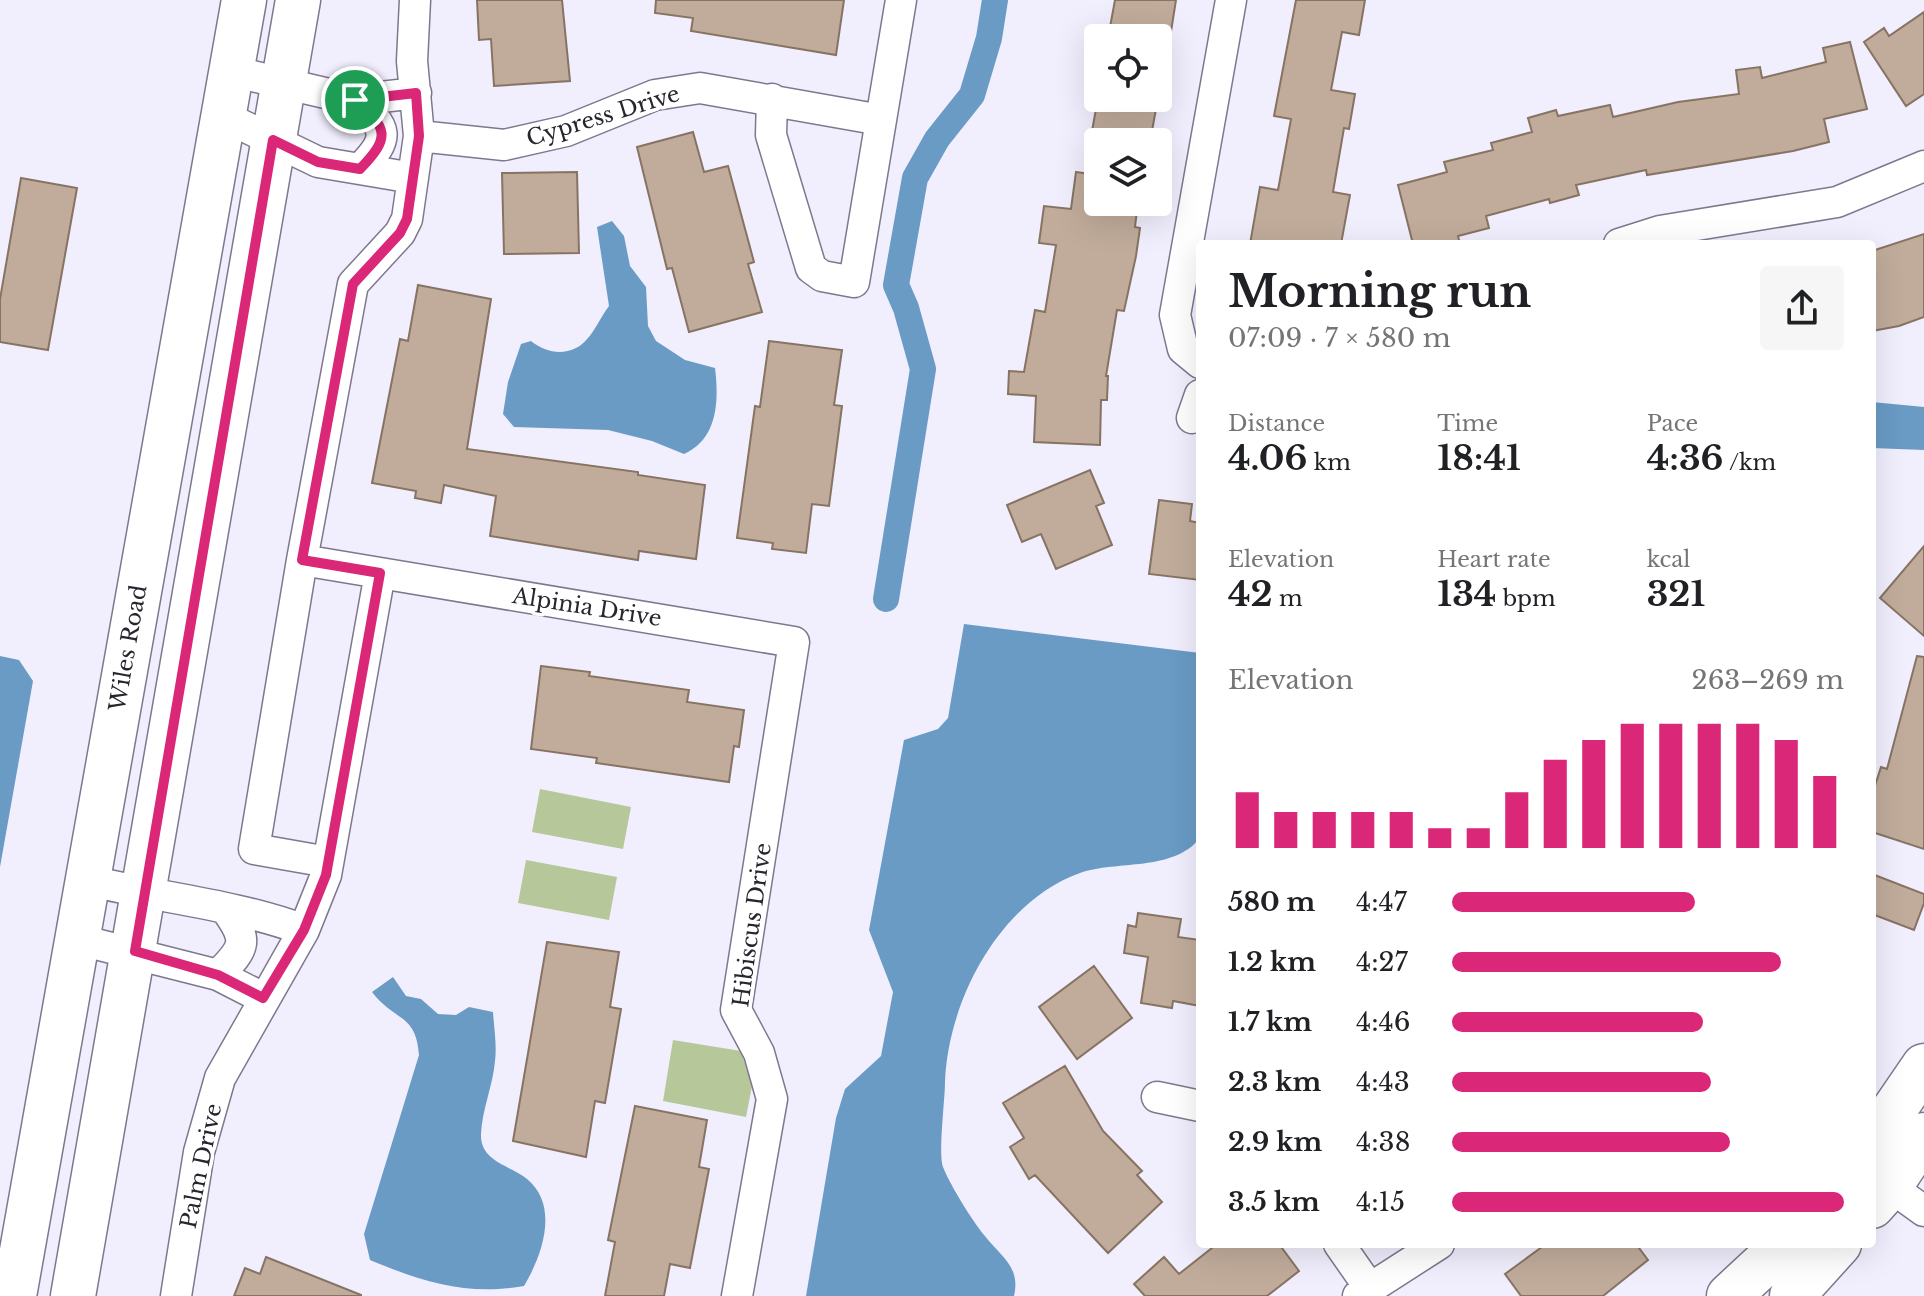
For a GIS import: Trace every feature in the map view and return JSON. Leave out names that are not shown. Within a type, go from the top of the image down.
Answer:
[{"type":"main road","name":"Wiles Road","points":[[14,1296],[244,0]]},
{"type":"main road","points":[[73,1296],[298,0]]},
{"type":"main road","points":[[1876,1136],[1924,1066]]},
{"type":"main road","points":[[1890,1194],[1924,1135]]},
{"type":"main road","points":[[1729,1296],[1781,1248]]},
{"type":"main road","points":[[1792,1296],[1835,1248]]},
{"type":"street","points":[[328,862],[254,849],[302,560],[353,284],[400,233],[407,219],[419,136],[412,61],[415,0]]},
{"type":"street","points":[[772,99],[771,135],[811,268],[822,276],[854,282],[901,0]]},
{"type":"street","points":[[1196,360],[1183,349],[1175,315],[1231,0]]},
{"type":"street","points":[[231,71],[355,100],[416,93]]},
{"type":"street","name":"Cypress Drive","points":[[419,136],[504,145],[566,131],[655,95],[700,88],[881,120]]},
{"type":"street","points":[[355,100],[379,123],[382,137],[379,150],[360,169]]},
{"type":"street","points":[[223,116],[318,162],[413,178]]},
{"type":"street","points":[[1632,240],[1660,231],[1837,202],[1924,166]]},
{"type":"street","points":[[302,560],[380,573]]},
{"type":"street","name":"Alpinia Drive","points":[[380,573],[794,642]]},
{"type":"street","name":"Palm Drive","points":[[176,1296],[203,1137],[220,1078],[304,930],[328,862],[380,573]]},
{"type":"street","name":"Hibiscus Drive","points":[[737,1296],[772,1099],[759,1053],[736,1010],[794,642]]},
{"type":"street","points":[[87,880],[145,895],[262,915],[304,930]]},
{"type":"street","points":[[218,975],[237,956],[242,946],[240,928],[225,908]]},
{"type":"street","points":[[76,939],[135,951],[218,975],[263,998]]},
{"type":"street","points":[[1157,1097],[1196,1105]]},
{"type":"street","points":[[1341,1248],[1364,1292],[1433,1248]]},
{"type":"green space","points":[[540,789],[631,807],[623,849],[532,832]]},
{"type":"green space","points":[[526,860],[617,877],[609,920],[518,903]]},
{"type":"green space","points":[[673,1040],[741,1051],[752,1086],[746,1117],[663,1101]]},
{"type":"water","points":[[612,221],[624,236],[630,266],[646,287],[648,326],[656,341],[685,360],[715,368],[717,393],[710,429],[704,439],[684,454],[652,441],[608,430],[514,427],[503,414],[508,382],[521,344],[531,341],[545,349],[560,352],[575,348],[590,335],[609,306],[597,227]]},
{"type":"water","points":[[1876,402],[1924,407],[1924,450],[1876,448]]},
{"type":"water","points":[[964,624],[1196,653],[1196,842],[1189,849],[1160,861],[1095,869],[1051,887],[1025,906],[1002,931],[983,958],[968,988],[948,1051],[942,1126],[943,1167],[968,1212],[1012,1269],[1015,1277],[1014,1296],[806,1296],[836,1118],[845,1089],[881,1056],[893,992],[869,930],[904,740],[938,729],[948,718]]},
{"type":"water","points":[[0,656],[19,660],[33,681],[0,867]]},
{"type":"water","points":[[393,977],[406,996],[421,999],[438,1014],[456,1015],[469,1007],[493,1012],[496,1055],[482,1125],[482,1143],[491,1157],[527,1179],[537,1190],[545,1217],[542,1246],[524,1286],[483,1289],[446,1285],[370,1260],[364,1234],[419,1055],[414,1032],[409,1025],[372,992]]},
{"type":"building","points":[[477,0],[562,0],[570,81],[494,86],[491,39],[479,40]]},
{"type":"building","points":[[656,0],[844,0],[836,55],[691,31],[693,18],[655,13]]},
{"type":"building","points":[[1115,0],[1176,0],[1172,25],[1111,24]]},
{"type":"building","points":[[1296,0],[1365,0],[1359,35],[1342,32],[1331,90],[1355,94],[1349,129],[1344,128],[1333,192],[1350,195],[1342,240],[1251,240],[1260,187],[1278,190],[1291,119],[1274,116]]},
{"type":"building","points":[[1924,12],[1924,94],[1906,106],[1864,42],[1884,28],[1889,36]]},
{"type":"building","points":[[1850,42],[1867,109],[1824,119],[1829,142],[1793,151],[1647,175],[1646,170],[1576,185],[1579,195],[1550,203],[1549,199],[1486,216],[1489,228],[1458,236],[1459,240],[1412,240],[1398,185],[1447,172],[1444,162],[1493,150],[1491,143],[1532,132],[1528,118],[1556,110],[1558,116],[1610,105],[1613,117],[1678,102],[1739,94],[1736,70],[1760,67],[1762,78],[1826,62],[1823,48]]},
{"type":"building","points":[[1095,112],[1155,112],[1153,128],[1093,128]]},
{"type":"building","points":[[693,132],[704,172],[728,166],[754,262],[748,264],[762,312],[689,332],[672,268],[667,269],[637,147]]},
{"type":"building","points":[[577,172],[579,253],[504,254],[502,173]]},
{"type":"building","points":[[1076,172],[1084,173],[1084,216],[1136,216],[1135,227],[1140,228],[1124,311],[1117,310],[1106,376],[1107,400],[1101,400],[1100,445],[1034,442],[1036,396],[1008,394],[1009,371],[1024,372],[1035,310],[1045,312],[1056,245],[1039,243],[1044,206],[1071,209]]},
{"type":"building","points":[[21,178],[77,188],[48,350],[0,342],[0,299]]},
{"type":"building","points":[[1924,234],[1924,317],[1876,330],[1876,250]]},
{"type":"building","points":[[418,285],[491,299],[467,449],[638,472],[638,475],[705,485],[696,559],[639,551],[638,560],[490,536],[496,496],[444,485],[441,503],[415,498],[416,491],[372,483],[400,339],[408,341]]},
{"type":"building","points":[[769,341],[842,350],[834,405],[842,406],[829,506],[812,504],[806,553],[772,549],[773,543],[737,538],[755,406],[760,407]]},
{"type":"building","points":[[1090,470],[1104,503],[1096,506],[1112,545],[1056,569],[1041,534],[1022,542],[1007,505]]},
{"type":"building","points":[[1159,500],[1192,504],[1190,521],[1196,522],[1196,580],[1149,574]]},
{"type":"building","points":[[1924,546],[1924,636],[1880,598]]},
{"type":"building","points":[[1917,656],[1924,657],[1924,849],[1876,833],[1876,783],[1881,767],[1887,769]]},
{"type":"building","points":[[541,666],[689,690],[687,702],[744,710],[739,747],[734,746],[729,782],[596,763],[597,758],[531,749]]},
{"type":"building","points":[[1876,876],[1924,894],[1924,903],[1914,930],[1876,916]]},
{"type":"building","points":[[1138,913],[1181,919],[1178,937],[1196,939],[1196,1005],[1173,1001],[1172,1008],[1141,1003],[1148,957],[1124,953],[1128,925],[1136,927]]},
{"type":"building","points":[[547,942],[619,952],[610,1007],[621,1009],[605,1103],[595,1101],[586,1157],[513,1141]]},
{"type":"building","points":[[1094,966],[1132,1018],[1077,1059],[1039,1007]]},
{"type":"building","points":[[1065,1066],[1103,1131],[1142,1171],[1137,1175],[1162,1202],[1108,1253],[1035,1175],[1029,1179],[1010,1147],[1024,1138],[1003,1103]]},
{"type":"building","points":[[635,1106],[707,1120],[699,1167],[709,1169],[690,1268],[670,1264],[664,1296],[605,1296],[615,1242],[608,1240]]},
{"type":"building","points":[[1212,1248],[1282,1248],[1299,1271],[1267,1296],[1145,1296],[1134,1284],[1164,1257],[1179,1274]]},
{"type":"building","points":[[1541,1248],[1639,1248],[1648,1260],[1603,1296],[1521,1296],[1505,1274]]},
{"type":"building","points":[[266,1257],[361,1296],[234,1296],[245,1268],[260,1274]]},
{"type":"waterway","points":[[886,599],[923,369],[906,308],[896,285],[915,178],[937,139],[972,95],[989,38],[995,0]]},
{"type":"route","points":[[416,93],[419,136],[407,219],[389,247],[369,264],[353,284],[302,560],[380,573],[326,875],[304,930],[263,998],[218,975],[135,951],[273,140],[318,162],[360,169],[379,150],[382,137],[379,123],[355,100],[416,93]]}]
